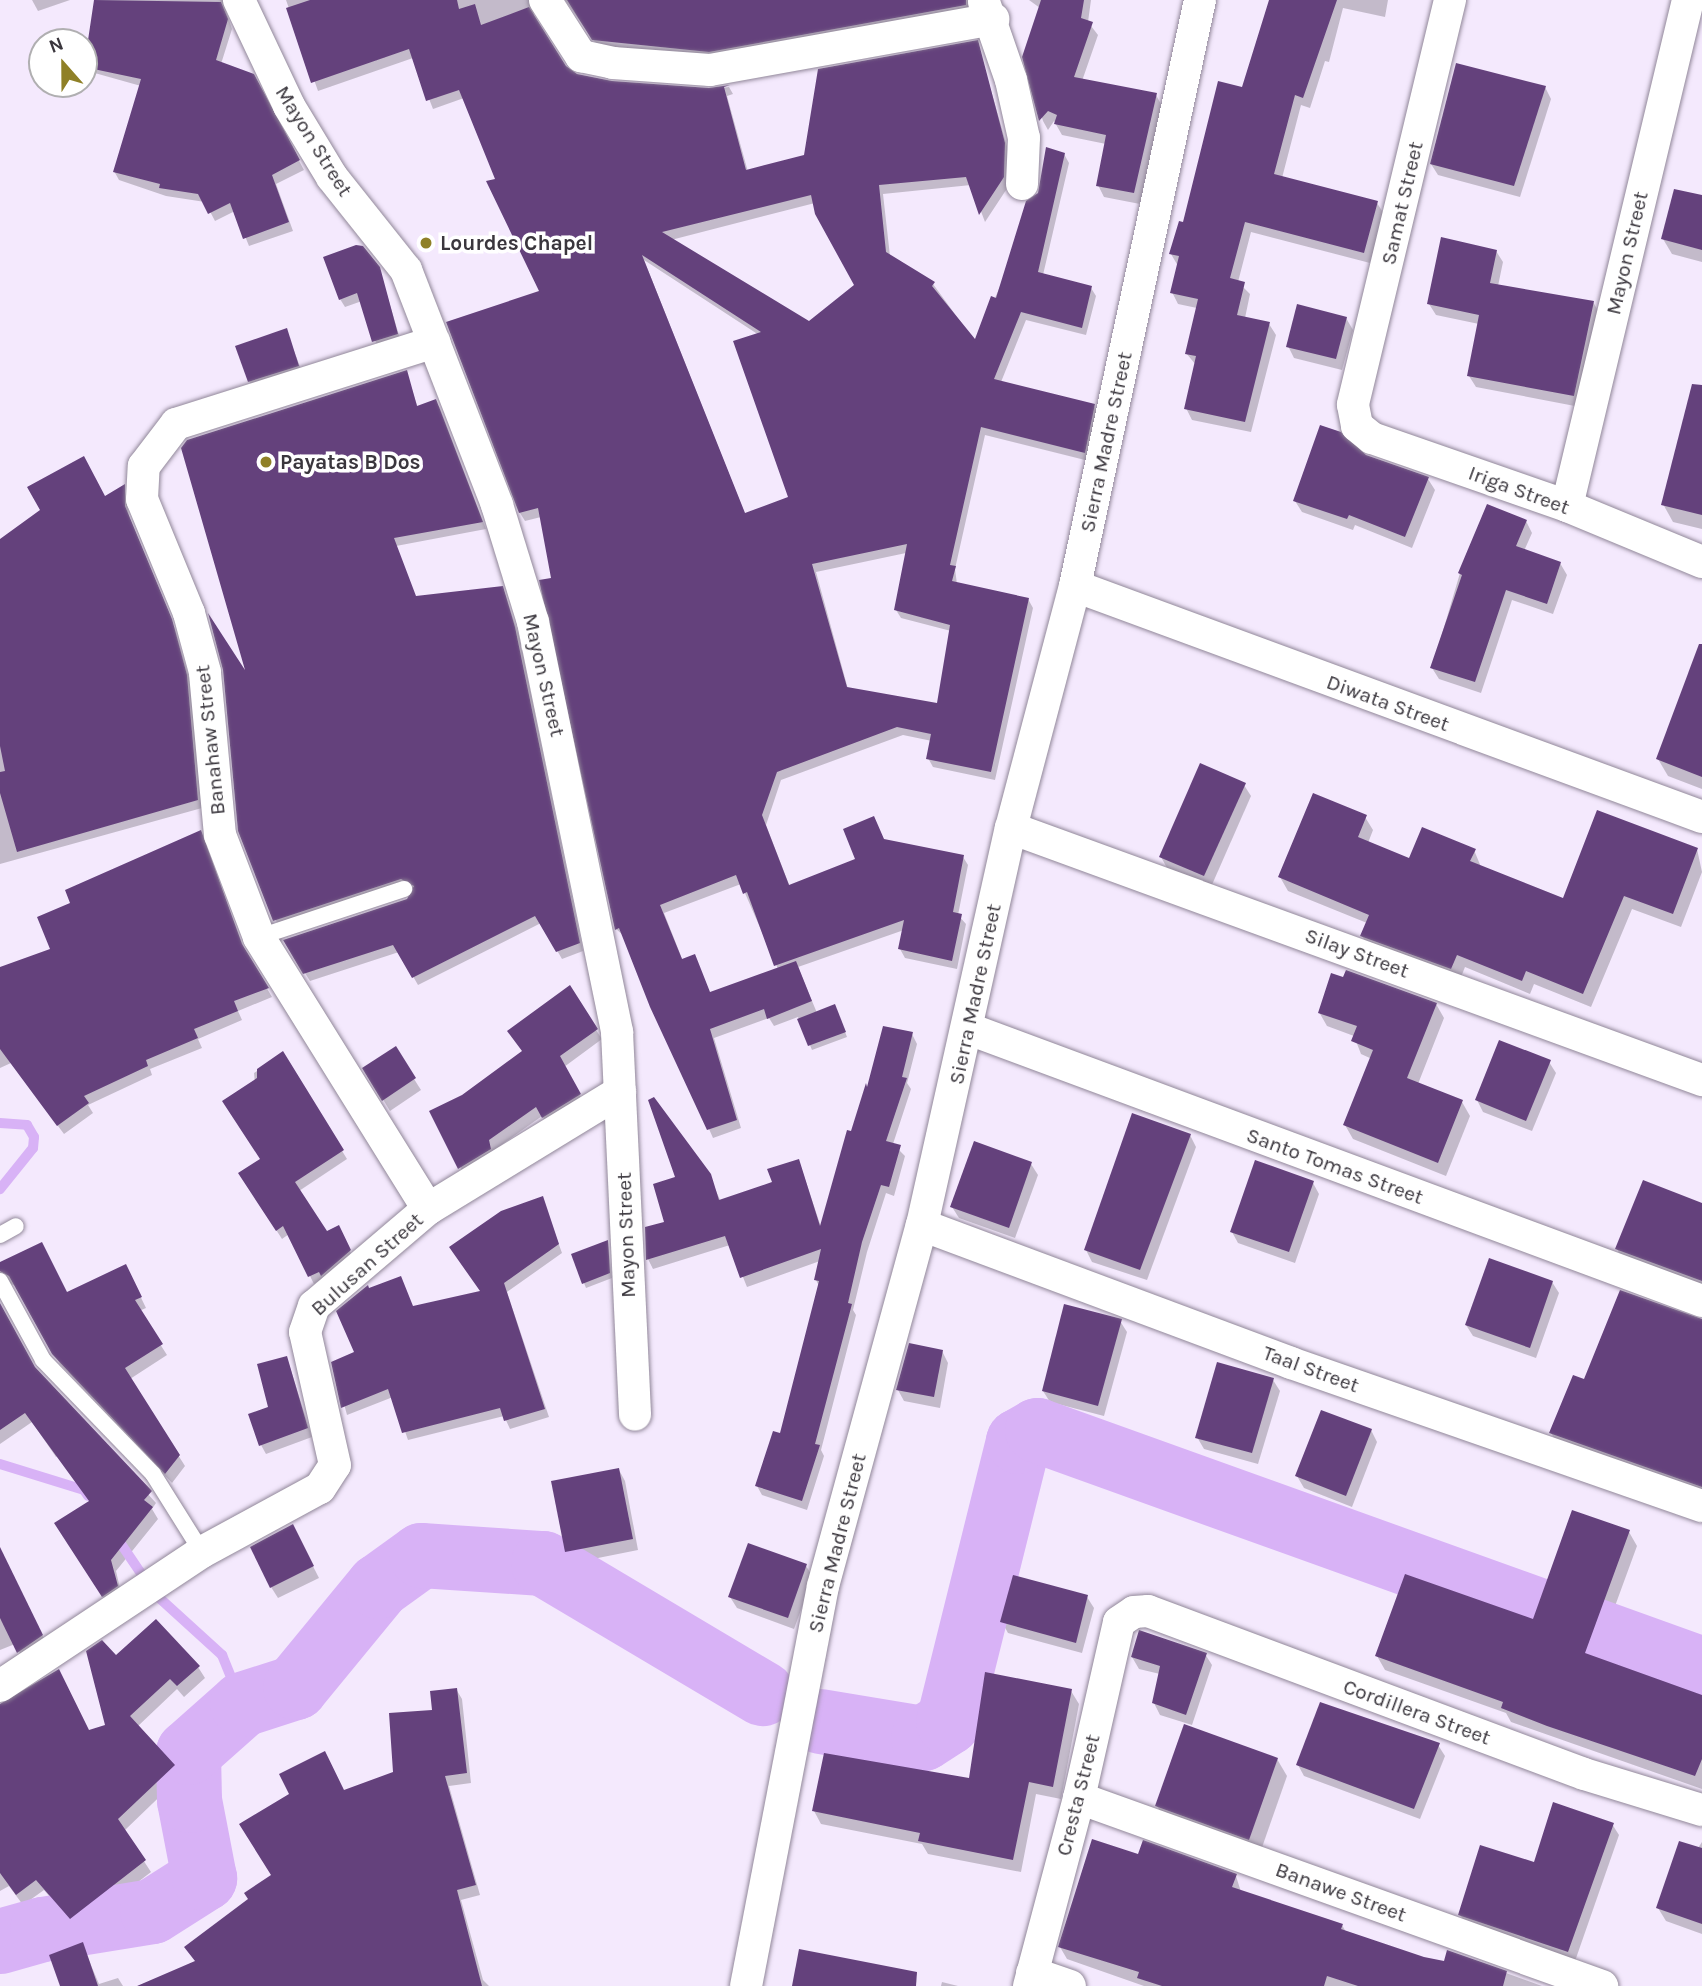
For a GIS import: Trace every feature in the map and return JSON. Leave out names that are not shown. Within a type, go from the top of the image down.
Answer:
[{"type":"street","name":"Mayon Street","points":[[239,0],[289,106],[332,177],[407,270],[497,505],[533,622],[615,1019],[635,1415]]},
{"type":"street","points":[[545,0],[581,56],[613,63],[710,70],[988,10],[1024,138],[1021,184]]},
{"type":"street","name":"Sierra Madre Street","points":[[746,1986],[823,1586],[922,1225],[969,1029],[1011,828],[1075,586],[1200,0]]},
{"type":"street","name":"Samat Street","points":[[1353,405],[1450,0]]},
{"type":"street","name":"Mayon Street","points":[[1567,506],[1688,0]]},
{"type":"street","name":"Banahaw Street","points":[[428,1209],[258,937],[220,835],[205,672],[189,612],[142,499],[144,466],[176,424],[434,342]]},
{"type":"street","name":"Iriga Street","points":[[1353,405],[1357,426],[1372,438],[1567,506],[1702,562]]},
{"type":"street","name":"Diwata Street","points":[[1075,586],[1702,817]]},
{"type":"street","name":"Silay Street","points":[[1011,828],[1702,1080]]},
{"type":"street","name":"Santo Tomas Street","points":[[969,1029],[1702,1301]]},
{"type":"street","name":"Bulusan Street","points":[[0,1686],[202,1552],[320,1488],[335,1465],[305,1332],[307,1318],[314,1306],[428,1209],[620,1091]]},
{"type":"street","name":"Taal Street","points":[[922,1225],[1291,1363],[1702,1506]]},
{"type":"street","name":"Cordillera Street","points":[[1134,1612],[1148,1611],[1584,1774],[1702,1810]]},
{"type":"street","name":"Cresta Street","points":[[1030,1980],[1079,1798],[1119,1622],[1134,1612]]},
{"type":"street","name":"Banawe Street","points":[[1079,1798],[1602,1986]]},
{"type":"street","points":[[1030,1980],[1070,1986]]},
{"type":"lane","points":[[258,937],[404,889]]},
{"type":"lane","points":[[0,1235],[16,1226]]},
{"type":"lane","points":[[0,1281],[43,1360],[153,1474],[202,1552]]},
{"type":"building","points":[[94,0],[221,2],[228,19],[216,60],[254,74],[300,160],[272,175],[289,222],[243,239],[230,203],[208,214],[198,194],[159,188],[160,184],[113,172],[141,79],[98,70],[98,28],[90,28]]},
{"type":"building","points":[[310,0],[457,0],[459,9],[475,4],[481,25],[529,7],[566,66],[577,74],[612,81],[709,88],[730,85],[724,87],[746,170],[804,155],[818,69],[978,40],[1005,143],[1004,177],[979,215],[966,177],[879,185],[886,252],[935,282],[932,286],[975,339],[991,296],[996,298],[1026,201],[1038,193],[1046,147],[1065,153],[1038,272],[1092,286],[1082,328],[1021,312],[994,379],[1095,404],[1085,453],[981,427],[950,565],[956,566],[952,581],[1029,598],[991,772],[926,759],[931,734],[897,727],[777,772],[762,815],[789,885],[855,859],[843,829],[874,816],[884,839],[964,855],[953,912],[962,914],[952,961],[898,949],[904,920],[774,966],[747,892],[743,894],[736,875],[660,905],[682,959],[695,954],[710,992],[796,961],[812,1001],[767,1019],[764,1009],[710,1029],[737,1120],[707,1130],[650,1007],[619,928],[615,930],[539,580],[551,578],[538,508],[519,513],[446,322],[539,291],[486,181],[495,179],[459,90],[426,101],[409,49],[311,83],[286,8]],"holes":[[[811,195],[815,214],[854,285],[809,321],[662,232]],[[642,255],[761,332],[733,341],[788,497],[745,513]],[[907,544],[894,610],[950,625],[937,703],[847,687],[812,564]]]},
{"type":"building","points":[[567,0],[966,0],[966,5],[709,52],[592,40]]},
{"type":"building","points":[[1041,0],[1084,0],[1081,18],[1093,22],[1074,77],[1157,93],[1134,193],[1096,186],[1106,135],[1054,124],[1057,115],[1048,111],[1039,121],[1022,57]]},
{"type":"building","points":[[1269,0],[1337,0],[1303,98],[1295,95],[1274,174],[1378,201],[1364,253],[1245,222],[1230,278],[1245,282],[1237,315],[1270,322],[1245,422],[1184,409],[1196,356],[1185,354],[1198,299],[1170,293],[1179,256],[1169,254],[1179,221],[1183,222],[1218,81],[1242,87]]},
{"type":"building","points":[[1456,63],[1546,86],[1514,186],[1430,164]]},
{"type":"building","points":[[1674,189],[1702,195],[1702,250],[1661,239]]},
{"type":"building","points":[[1441,237],[1497,250],[1490,283],[1594,301],[1574,396],[1467,376],[1479,315],[1427,304]]},
{"type":"building","points":[[356,245],[363,246],[380,267],[398,334],[372,342],[357,293],[339,300],[323,257]]},
{"type":"building","points":[[1297,304],[1347,317],[1336,359],[1286,347]]},
{"type":"building","points":[[287,328],[299,366],[248,382],[235,346]]},
{"type":"building","points":[[407,370],[417,406],[436,399],[483,522],[394,538],[416,596],[503,586],[515,627],[580,943],[556,952],[535,916],[412,978],[393,945],[303,974],[283,940],[407,899],[414,886],[401,879],[273,921],[238,831],[223,670],[208,613],[245,670],[181,448],[187,440]]},
{"type":"building","points":[[1692,384],[1702,385],[1702,515],[1661,505]]},
{"type":"building","points":[[1320,425],[1341,432],[1366,455],[1429,477],[1405,537],[1349,515],[1347,519],[1293,501]]},
{"type":"building","points":[[84,456],[105,496],[125,484],[125,506],[172,619],[187,675],[198,800],[17,852],[0,793],[0,772],[5,771],[0,746],[0,539],[40,510],[27,487]]},
{"type":"building","points":[[1487,504],[1527,520],[1516,546],[1561,562],[1547,604],[1506,590],[1475,682],[1430,668],[1462,575],[1458,573]]},
{"type":"building","points":[[1699,644],[1702,644],[1702,777],[1656,759]]},
{"type":"building","points":[[1200,763],[1246,783],[1204,876],[1159,857]]},
{"type":"building","points":[[1313,793],[1367,815],[1358,837],[1409,858],[1422,827],[1476,849],[1470,861],[1563,898],[1597,810],[1698,848],[1673,914],[1624,896],[1583,994],[1526,971],[1522,981],[1457,955],[1451,969],[1360,936],[1369,915],[1278,877]]},
{"type":"building","points":[[201,830],[242,944],[269,988],[234,1001],[238,1011],[194,1029],[198,1038],[146,1060],[148,1066],[84,1096],[89,1103],[57,1126],[0,1049],[0,967],[50,949],[37,917],[70,903],[65,890]]},
{"type":"building","points":[[1346,970],[1437,1003],[1407,1078],[1463,1100],[1438,1163],[1343,1125],[1373,1050],[1351,1041],[1357,1026],[1318,1013],[1331,973],[1343,977]]},
{"type":"building","points":[[570,985],[598,1029],[560,1056],[581,1094],[542,1118],[536,1107],[489,1140],[491,1149],[458,1169],[429,1111],[462,1095],[522,1051],[507,1031]]},
{"type":"building","points":[[835,1004],[846,1032],[808,1046],[797,1019]]},
{"type":"building","points":[[883,1026],[913,1032],[902,1077],[907,1078],[886,1141],[901,1145],[889,1187],[881,1185],[862,1242],[848,1303],[852,1304],[815,1444],[820,1445],[802,1501],[755,1486],[773,1431],[780,1433],[819,1281],[814,1280],[821,1249],[740,1278],[725,1236],[646,1260],[645,1227],[664,1222],[653,1184],[675,1177],[648,1100],[654,1097],[711,1174],[719,1200],[772,1182],[767,1169],[799,1159],[820,1226],[847,1130],[851,1131],[866,1083],[867,1087]]},
{"type":"building","points":[[1499,1040],[1551,1060],[1526,1121],[1475,1100]]},
{"type":"building","points":[[396,1046],[416,1078],[382,1101],[362,1068]]},
{"type":"building","points":[[283,1051],[344,1150],[295,1182],[327,1231],[339,1225],[351,1250],[321,1276],[319,1272],[308,1277],[283,1226],[276,1231],[238,1173],[260,1159],[222,1101],[257,1078],[257,1069]]},
{"type":"building","points":[[1132,1113],[1191,1134],[1140,1270],[1084,1250]]},
{"type":"building","points":[[974,1141],[1032,1162],[1009,1228],[950,1207]]},
{"type":"building","points":[[1255,1160],[1314,1181],[1289,1252],[1230,1232]]},
{"type":"building","points":[[1643,1180],[1702,1203],[1702,1281],[1615,1249]]},
{"type":"building","points":[[543,1196],[559,1244],[504,1283],[545,1409],[504,1421],[500,1408],[402,1433],[388,1389],[341,1408],[331,1362],[354,1352],[336,1311],[368,1285],[369,1288],[401,1276],[413,1306],[480,1291],[449,1247],[501,1211]]},
{"type":"building","points":[[608,1240],[610,1273],[582,1284],[571,1254]]},
{"type":"building","points":[[42,1242],[67,1292],[126,1264],[142,1297],[135,1300],[163,1344],[125,1368],[180,1455],[165,1474],[52,1354],[9,1276],[0,1271],[0,1262]]},
{"type":"building","points":[[1489,1258],[1553,1281],[1530,1348],[1465,1325]]},
{"type":"building","points":[[1620,1290],[1702,1319],[1702,1487],[1549,1433],[1573,1375],[1584,1379]]},
{"type":"building","points":[[0,1303],[35,1367],[152,1491],[144,1500],[153,1507],[111,1560],[118,1586],[102,1597],[54,1523],[89,1501],[25,1413],[0,1430]]},
{"type":"building","points":[[1064,1304],[1122,1319],[1098,1406],[1042,1391]]},
{"type":"building","points":[[909,1343],[943,1350],[934,1397],[896,1390]]},
{"type":"building","points":[[287,1356],[308,1428],[259,1446],[248,1414],[268,1407],[257,1364]]},
{"type":"building","points":[[1217,1362],[1274,1378],[1252,1453],[1195,1438]]},
{"type":"building","points":[[1321,1410],[1372,1429],[1346,1496],[1295,1476]]},
{"type":"building","points":[[619,1468],[633,1539],[565,1552],[551,1481]]},
{"type":"building","points":[[1572,1510],[1630,1530],[1585,1653],[1702,1695],[1702,1759],[1695,1776],[1547,1726],[1501,1708],[1503,1702],[1375,1656],[1405,1574],[1533,1619]]},
{"type":"building","points":[[293,1524],[314,1566],[270,1588],[250,1547]]},
{"type":"building","points":[[748,1543],[807,1564],[788,1618],[728,1597]]},
{"type":"building","points":[[0,1547],[43,1635],[17,1653],[0,1618]]},
{"type":"building","points":[[1013,1575],[1088,1595],[1076,1643],[1000,1622]]},
{"type":"building","points":[[156,1619],[200,1666],[177,1686],[170,1679],[130,1716],[175,1765],[118,1819],[146,1860],[70,1919],[36,1880],[16,1895],[0,1873],[0,1704],[59,1669],[89,1730],[105,1725],[86,1651],[102,1640],[116,1655]]},
{"type":"building","points":[[1139,1630],[1207,1653],[1186,1715],[1152,1703],[1160,1666],[1131,1657]]},
{"type":"building","points":[[985,1672],[1072,1689],[1053,1787],[1029,1782],[1013,1860],[918,1841],[920,1833],[812,1811],[824,1753],[969,1778]]},
{"type":"building","points":[[457,1688],[467,1773],[445,1776],[476,1885],[457,1890],[482,1986],[137,1986],[195,1961],[184,1947],[248,1899],[244,1893],[271,1875],[239,1824],[289,1794],[279,1774],[325,1751],[344,1790],[393,1772],[389,1713],[432,1710],[430,1691]]},
{"type":"building","points":[[1320,1702],[1440,1743],[1414,1809],[1296,1765]]},
{"type":"building","points":[[1184,1724],[1278,1758],[1249,1840],[1155,1806]]},
{"type":"building","points":[[1553,1802],[1614,1823],[1568,1952],[1458,1915],[1480,1845],[1534,1862]]},
{"type":"building","points":[[1092,1839],[1138,1854],[1143,1840],[1237,1874],[1232,1887],[1343,1924],[1341,1929],[1424,1957],[1444,1961],[1447,1950],[1507,1971],[1503,1986],[1358,1986],[1327,1976],[1324,1986],[1162,1986],[1137,1978],[1139,1972],[1058,1947]]},
{"type":"building","points":[[1679,1841],[1702,1848],[1702,1924],[1656,1908]]},
{"type":"building","points":[[83,1942],[98,1986],[60,1986],[49,1955]]},
{"type":"building","points":[[799,1949],[917,1972],[916,1986],[792,1986]]},
{"type":"waterway","points":[[0,1123],[27,1125],[34,1137],[33,1148],[0,1189]]},
{"type":"waterway","points":[[820,1721],[923,1738],[948,1722],[1018,1441],[1037,1430],[1702,1669]]},
{"type":"waterway","points":[[0,1464],[84,1490],[88,1496]]},
{"type":"waterway","points":[[115,1535],[155,1594],[222,1655],[242,1704]]},
{"type":"waterway","points":[[0,1941],[42,1929],[152,1911],[204,1878],[189,1800],[188,1752],[242,1704],[295,1687],[378,1586],[421,1555],[543,1563],[762,1693]]},
{"type":"place","name":"Lourdes Chapel","points":[[426,243]]},
{"type":"place","name":"Payatas B Dos","points":[[266,462]]}]
